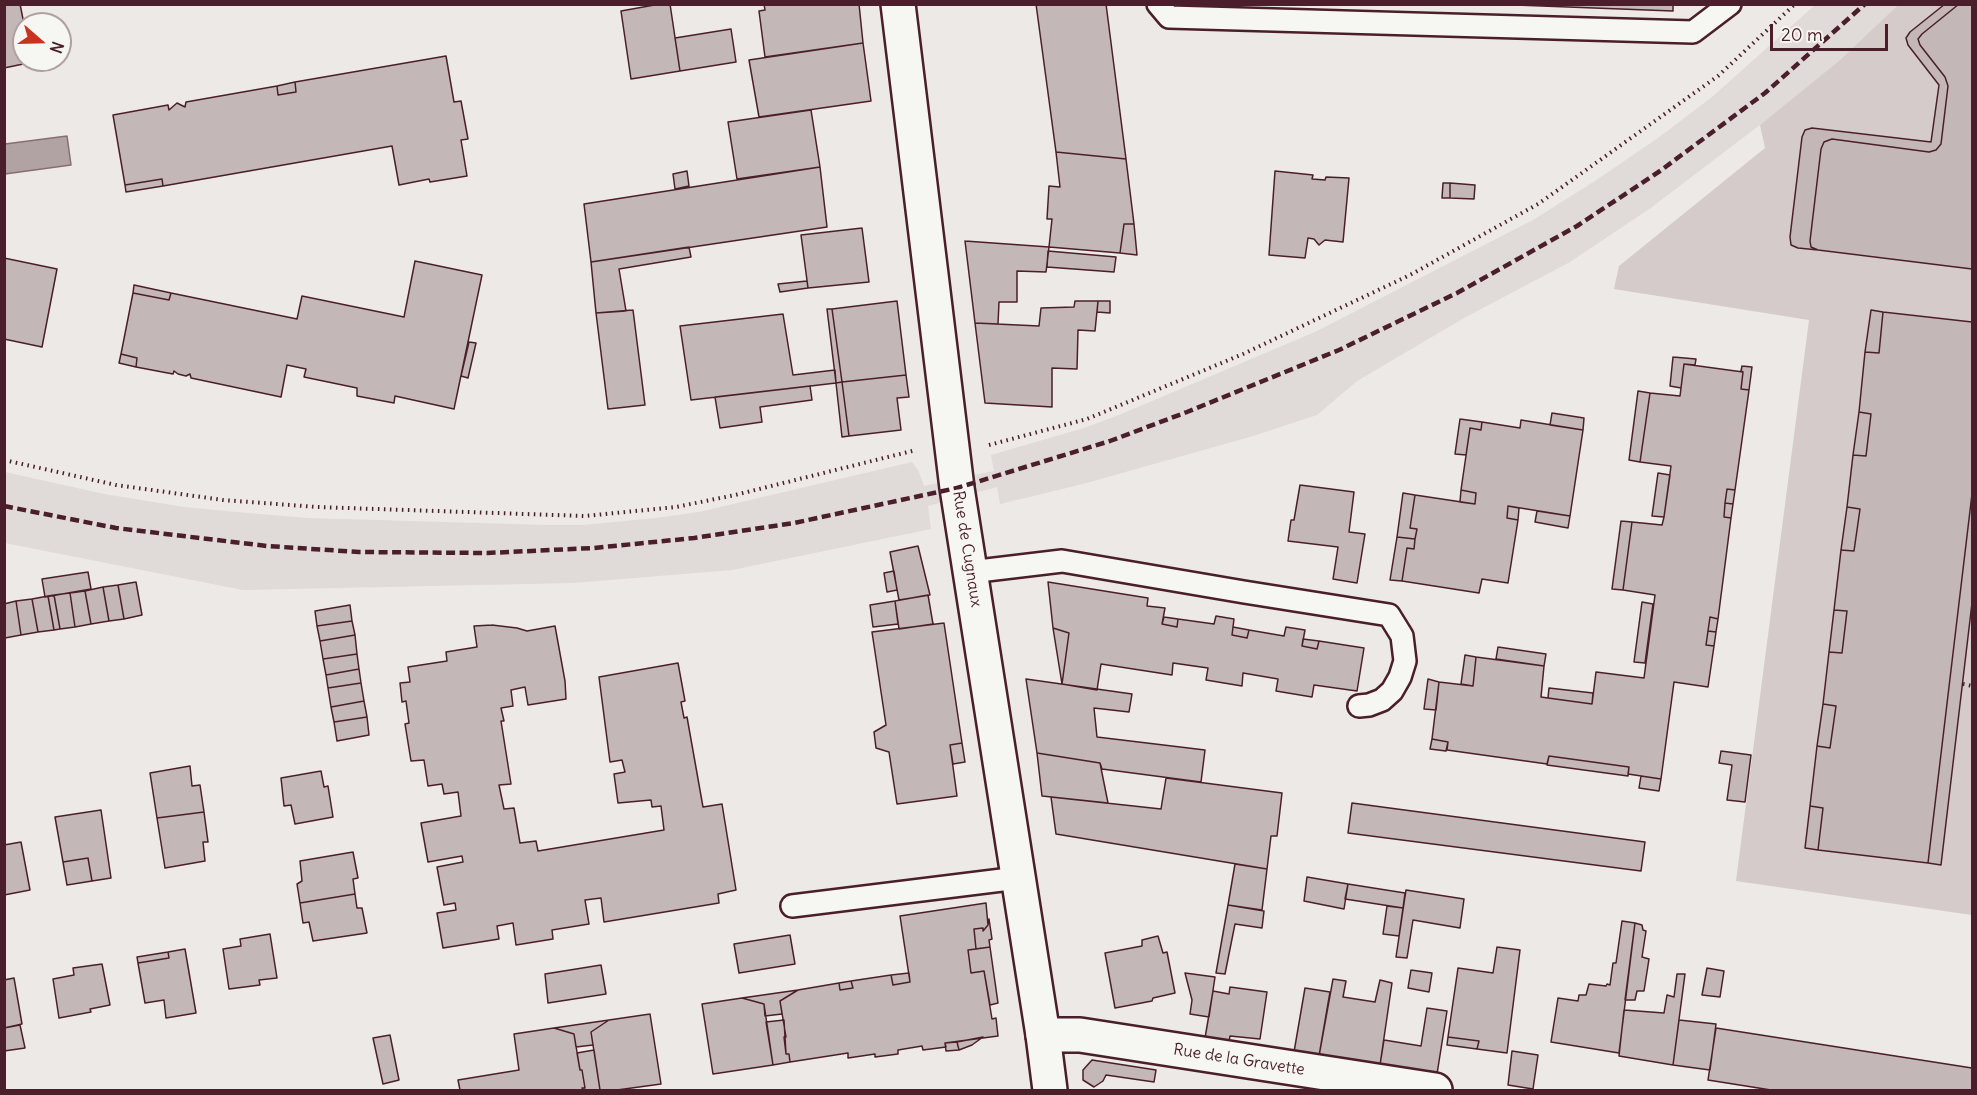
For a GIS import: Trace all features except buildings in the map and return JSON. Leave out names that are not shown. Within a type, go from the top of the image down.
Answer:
[{"type":"street","name":"Rue de Cugnaux","points":[[898,4],[957,488],[1050,1090]]},
{"type":"street","name":"Rue de la Gravette","points":[[1043,1035],[1080,1035],[1435,1090]]},
{"type":"lane","points":[[1158,4],[1169,17],[1693,32],[1730,4]]},
{"type":"lane","points":[[970,572],[1062,561],[1389,615],[1402,636],[1405,661],[1400,677],[1392,691],[1382,700],[1359,706]]},
{"type":"lane","points":[[792,906],[1018,878]]},
{"type":"path","points":[[1963,684],[1972,686]]},
{"type":"shaded area","points":[[1815,5],[1898,5],[1840,60],[1769,118],[1652,207],[1570,262],[1464,318],[1357,381],[1317,415],[1253,436],[1083,484],[1000,504],[997,487],[928,506],[931,529],[732,570],[573,583],[243,590],[5,543],[5,472],[104,494],[225,511],[308,518],[583,525],[699,512],[912,462],[924,486],[994,471],[991,455],[1084,428],[1119,415],[1315,332],[1533,220],[1658,138],[1712,97]]},
{"type":"shaded area","points":[[1898,5],[1945,5],[1910,32],[1906,38],[1908,45],[1939,85],[1931,142],[1805,130],[1802,137],[1790,237],[1791,245],[1798,248],[1972,269],[1972,322],[1871,310],[1805,848],[1941,865],[1972,603],[1972,915],[1736,881],[1809,320],[1614,289],[1619,266],[1765,148],[1760,125],[1840,60]]},
{"type":"shaded area","points":[[67,136],[71,165],[5,174],[5,144]]},
{"type":"railway","points":[[4,506],[116,528],[267,546],[359,552],[487,553],[594,548],[694,538],[794,523],[957,488],[1110,441],[1187,412],[1339,350],[1457,293],[1577,226],[1660,171],[1765,93],[1865,4]]}]
